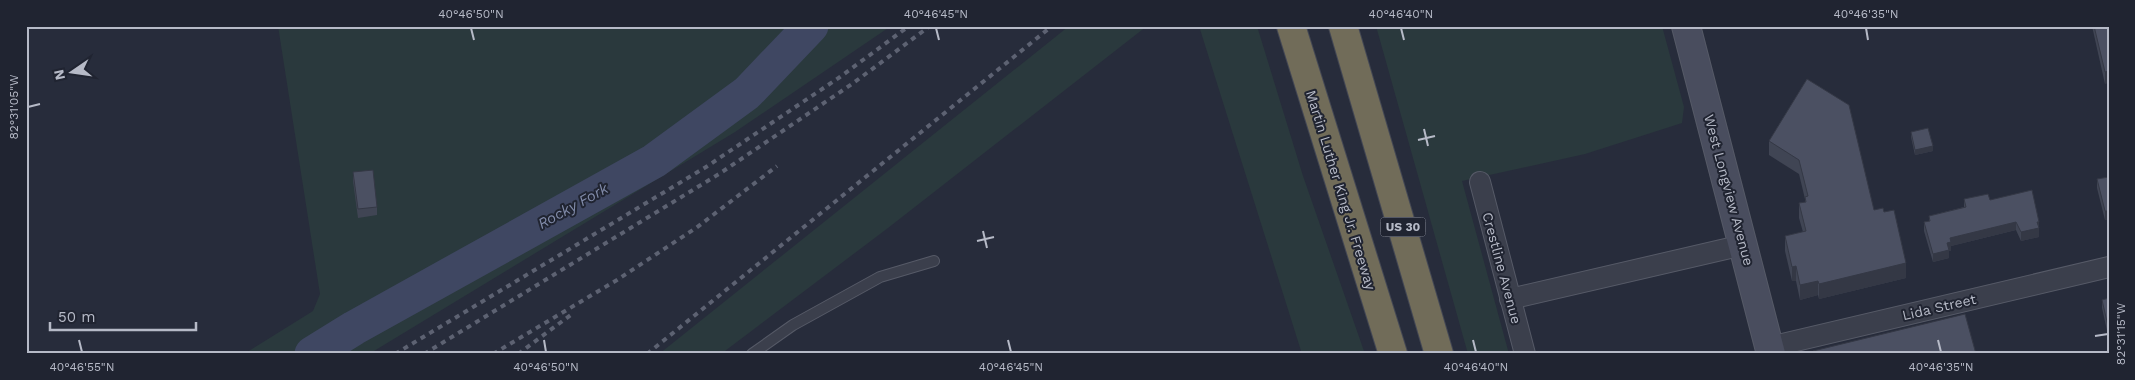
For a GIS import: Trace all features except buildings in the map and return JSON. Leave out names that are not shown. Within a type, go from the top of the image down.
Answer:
[{"type":"highway","points":[[1275,26],[1318,140]]},
{"type":"highway","name":"Martin Luther King Jr. Freeway","points":[[1291,26],[1318,140],[1393,354]]},
{"type":"highway","name":"US 30","points":[[1343,26],[1372,95],[1396,202],[1439,354]]},
{"type":"highway","points":[[1360,26],[1372,95]]},
{"type":"street","name":"West Longview Avenue","points":[[1686,26],[1771,350]]},
{"type":"street","name":"Crestline Avenue","points":[[1480,182],[1525,354]]},
{"type":"street","points":[[1510,299],[1743,245]]},
{"type":"street","name":"Lida Street","points":[[1771,350],[2109,267]]},
{"type":"lane","points":[[752,354],[792,325],[880,277],[934,261]]},
{"type":"shaded area","points":[[278,26],[891,26],[735,132],[369,354],[244,354],[313,311],[320,294]]},
{"type":"shaded area","points":[[1069,26],[1147,26],[888,228],[721,354],[659,354]]},
{"type":"shaded area","points":[[1199,26],[1257,26],[1303,176],[1365,354],[1302,354]]},
{"type":"shaded area","points":[[1376,26],[1662,26],[1684,107],[1682,123],[1585,154],[1462,181],[1509,354],[1468,354]]},
{"type":"waterway","name":"Rocky Fork","points":[[312,354],[354,328],[654,161],[747,93],[811,26]]},
{"type":"railway","points":[[395,354],[706,167],[840,77],[909,26]]},
{"type":"railway","points":[[424,354],[719,174],[852,84],[930,26]]},
{"type":"railway","points":[[647,354],[1052,26]]},
{"type":"railway","points":[[493,354],[617,280],[696,228],[777,166]]},
{"type":"railway","points":[[518,354],[572,314]]}]
